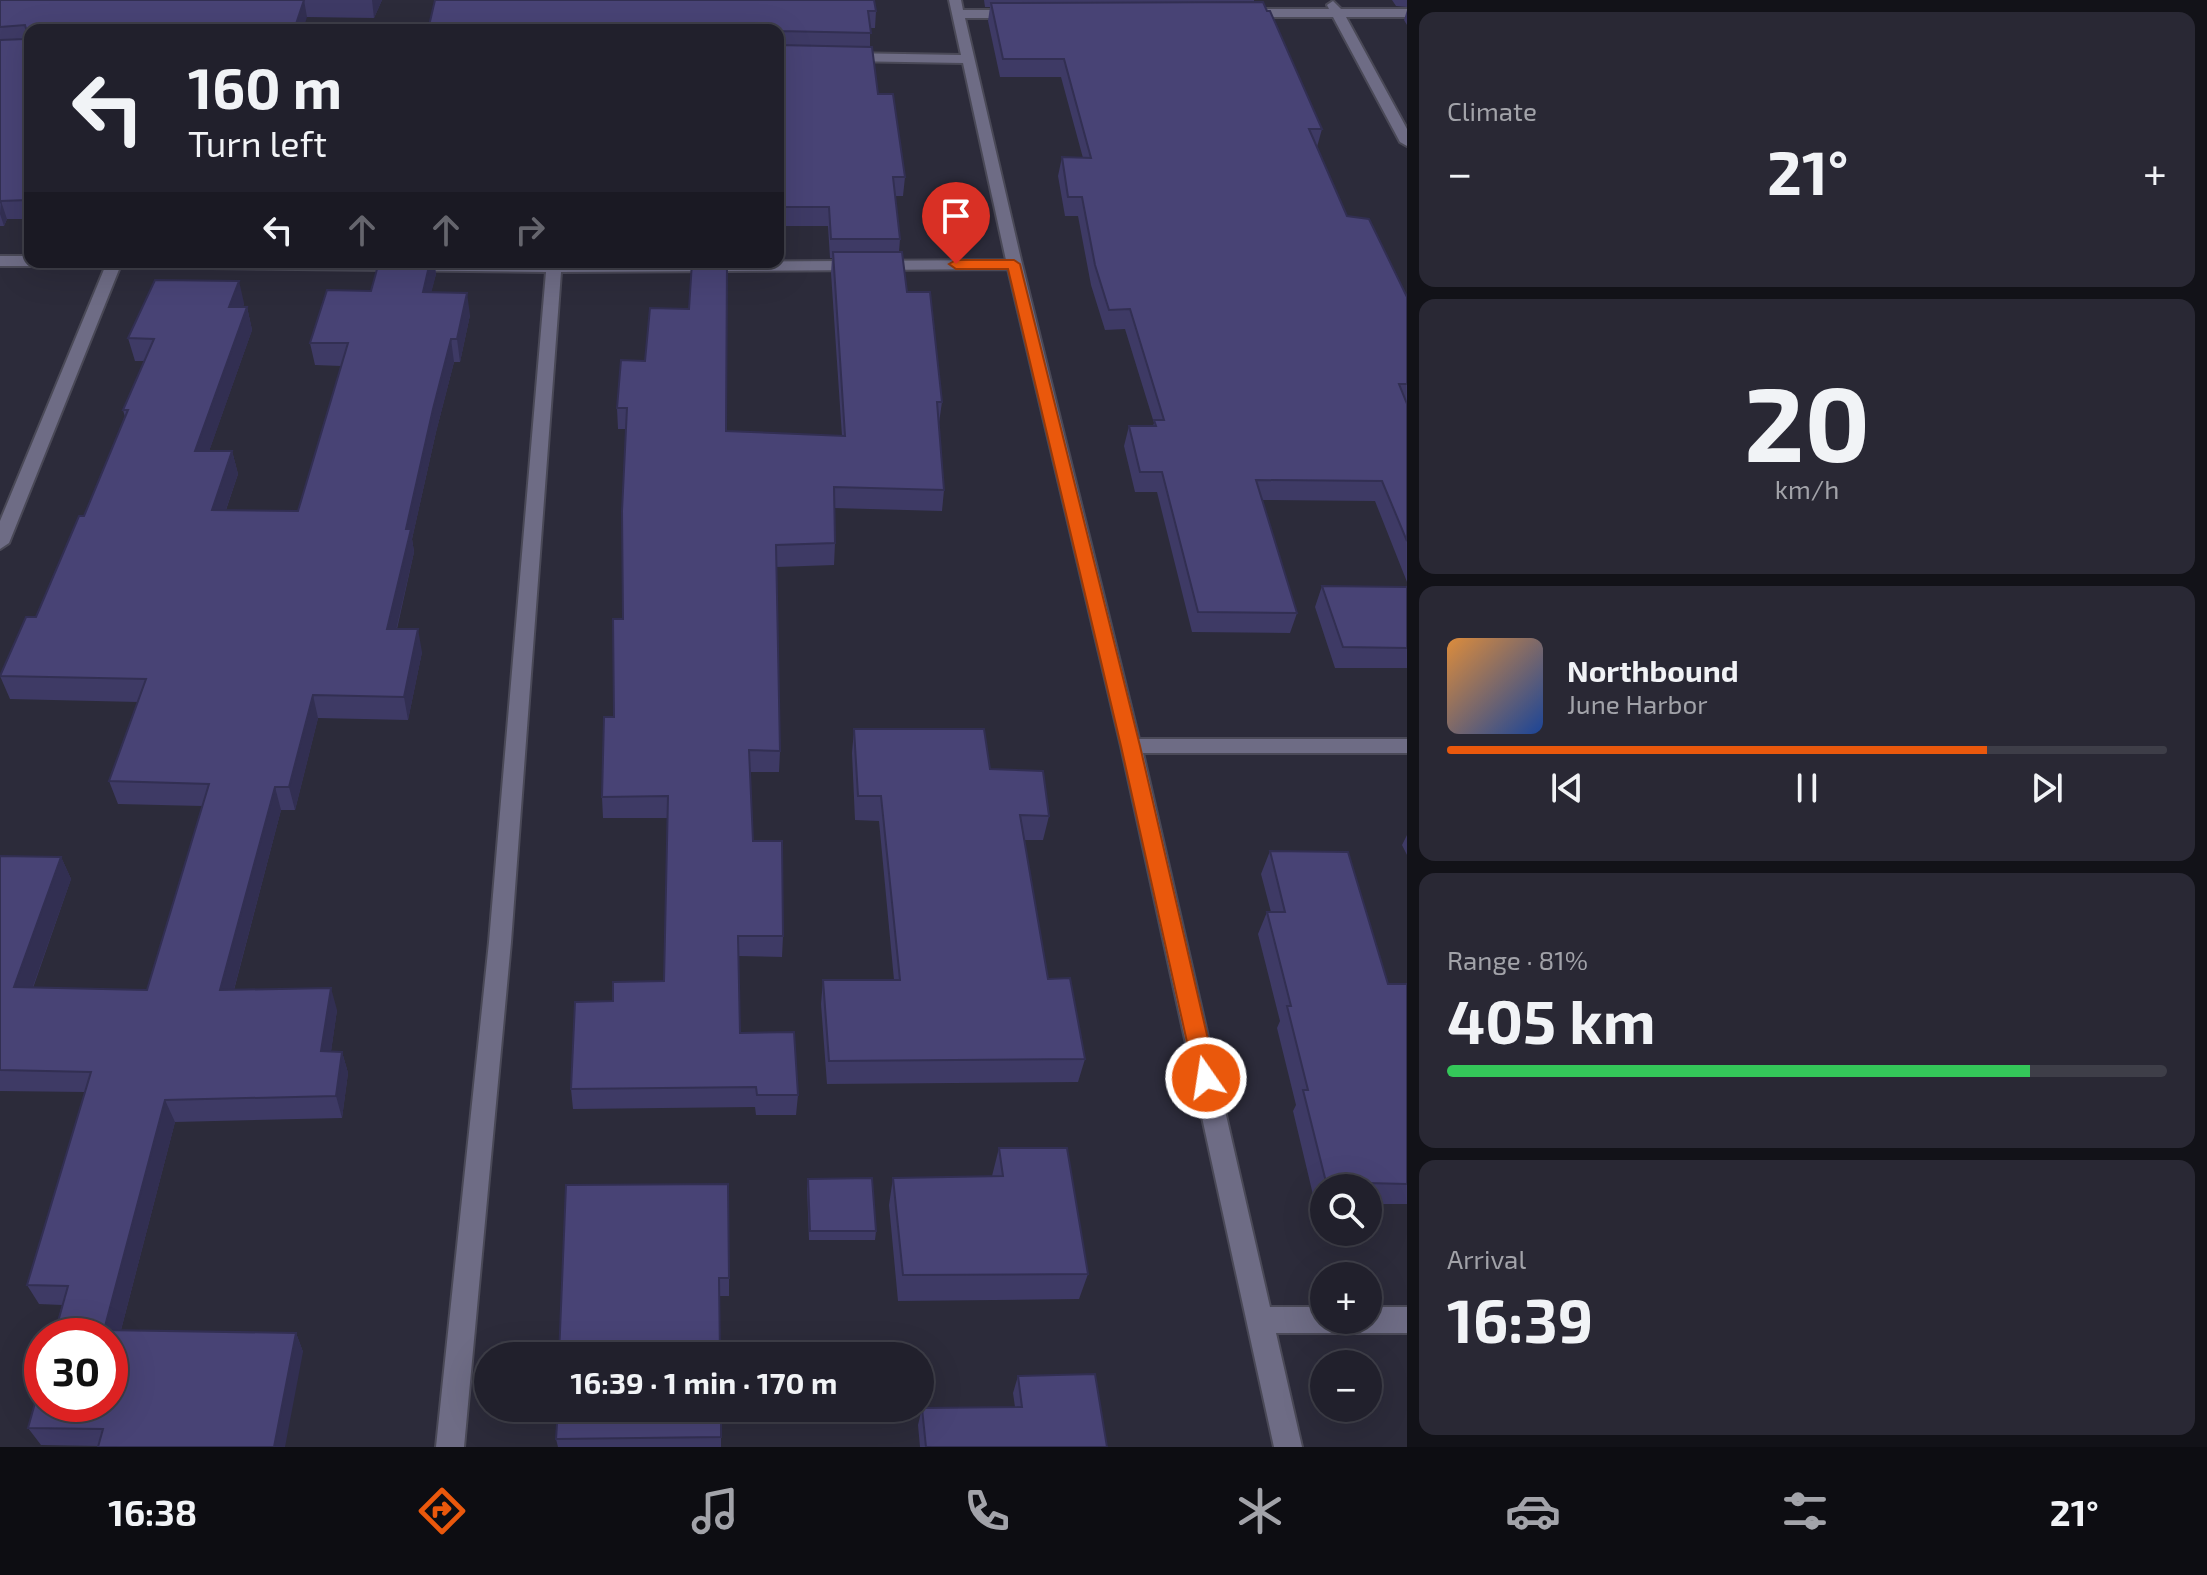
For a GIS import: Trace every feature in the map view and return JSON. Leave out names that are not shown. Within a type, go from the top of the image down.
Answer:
[{"type":"street","points":[[1330,0],[1407,142]]},
{"type":"street","points":[[1021,14],[956,7],[1014,264],[1131,746],[1288,1447]]},
{"type":"street","points":[[1226,13],[1407,13]]},
{"type":"street","points":[[825,57],[966,59]]},
{"type":"street","points":[[0,261],[24,261]]},
{"type":"street","points":[[784,266],[1014,264]]},
{"type":"street","points":[[0,543],[112,268]]},
{"type":"street","points":[[450,1447],[500,942],[554,268]]},
{"type":"street","points":[[1131,746],[1407,746]]},
{"type":"street","points":[[1261,1320],[1407,1320]]},
{"type":"building","points":[[0,0],[304,0],[296,24],[24,24],[0,27]]},
{"type":"building","points":[[435,0],[874,0],[876,11],[868,11],[871,33],[784,31],[784,24],[429,24]]},
{"type":"building","points":[[1263,2],[1270,11],[1322,129],[1309,129],[1347,216],[1369,219],[1407,297],[1407,384],[1399,384],[1407,404],[1407,541],[1382,481],[1256,480],[1297,613],[1198,612],[1162,472],[1140,472],[1129,426],[1156,426],[1154,420],[1164,420],[1130,309],[1109,310],[1095,265],[1082,197],[1068,197],[1062,157],[1091,158],[1064,59],[1003,59],[991,3]]},
{"type":"building","points":[[24,39],[24,200],[0,203],[0,40]]},
{"type":"building","points":[[784,45],[872,47],[878,94],[893,94],[905,177],[893,177],[900,239],[831,239],[829,207],[784,207]]},
{"type":"building","points":[[833,252],[902,252],[907,292],[930,292],[942,402],[937,402],[944,490],[834,487],[835,543],[776,545],[780,751],[749,750],[753,841],[782,841],[783,936],[738,936],[740,1033],[794,1032],[798,1095],[757,1095],[756,1087],[571,1089],[575,1002],[613,1001],[613,982],[664,981],[668,796],[602,797],[604,717],[614,717],[613,619],[623,619],[622,511],[627,408],[617,408],[621,360],[645,361],[650,308],[689,309],[692,268],[727,268],[726,431],[845,436]]},
{"type":"building","points":[[377,268],[429,268],[423,292],[467,293],[457,339],[451,339],[433,409],[406,529],[411,529],[387,629],[418,629],[404,697],[313,695],[289,787],[275,787],[220,990],[331,988],[321,1051],[342,1052],[336,1096],[165,1100],[107,1318],[59,1318],[68,1286],[27,1285],[91,1072],[0,1070],[0,856],[61,857],[14,987],[147,990],[209,784],[109,781],[146,679],[0,676],[26,617],[36,617],[79,516],[84,516],[128,410],[123,410],[154,339],[128,338],[155,280],[239,281],[229,307],[247,307],[195,451],[232,451],[212,510],[298,511],[348,343],[310,343],[327,290],[371,291]]},
{"type":"building","points":[[1322,586],[1407,587],[1407,648],[1343,647]]},
{"type":"building","points":[[854,729],[984,729],[990,769],[1043,771],[1049,816],[1020,815],[1048,979],[1070,978],[1085,1059],[829,1061],[823,980],[900,980],[881,796],[858,796]]},
{"type":"building","points":[[1270,851],[1348,852],[1388,984],[1407,984],[1407,1184],[1382,1183],[1382,1174],[1324,1174],[1303,1090],[1308,1090],[1287,1006],[1291,1006],[1267,912],[1285,912]]},
{"type":"building","points":[[999,1148],[1067,1148],[1088,1274],[903,1275],[893,1178],[1003,1176]]},
{"type":"building","points":[[872,1178],[876,1231],[810,1231],[808,1179]]},
{"type":"building","points":[[728,1184],[729,1278],[719,1278],[720,1342],[560,1342],[566,1185]]},
{"type":"building","points":[[128,1330],[296,1333],[274,1447],[98,1447],[103,1429],[28,1428],[30,1422],[128,1422]]},
{"type":"building","points":[[1095,1374],[1107,1447],[926,1447],[923,1422],[934,1422],[934,1408],[1022,1407],[1018,1376]]},
{"type":"building","points":[[557,1422],[721,1422],[721,1437],[556,1439]]},
{"type":"route","points":[[956,264],[1014,264],[1131,746],[1206,1078]]}]
